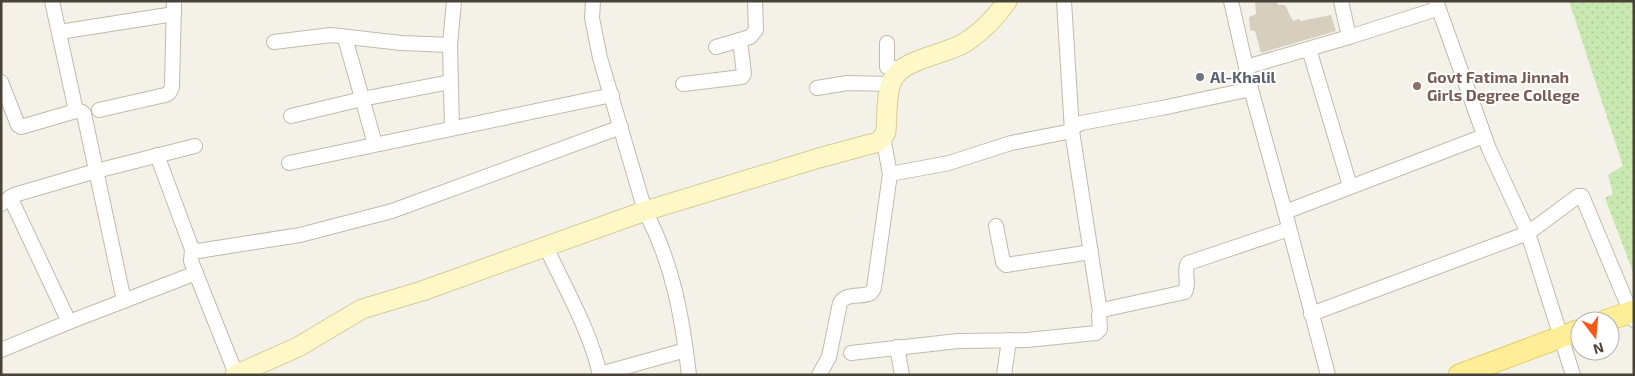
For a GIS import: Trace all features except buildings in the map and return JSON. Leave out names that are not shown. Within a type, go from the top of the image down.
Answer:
[{"type":"main road","points":[[1620,317],[1633,314]]},
{"type":"main road","points":[[1460,375],[1570,333]]},
{"type":"street","points":[[52,1],[76,111]]},
{"type":"street","points":[[452,128],[450,46],[454,1]]},
{"type":"street","points":[[593,1],[592,18],[600,58],[645,211],[658,235],[671,271],[689,375]]},
{"type":"street","points":[[716,47],[750,37],[756,30],[755,1]]},
{"type":"street","points":[[817,88],[896,76],[964,43],[982,28],[1008,1]]},
{"type":"street","points":[[851,353],[958,341],[1009,340],[1096,333],[1100,329],[1100,312],[1072,131],[1064,1]]},
{"type":"street","points":[[1231,1],[1251,88],[1286,212],[1328,375]]},
{"type":"street","points":[[1341,1],[1349,38]]},
{"type":"street","points":[[1246,68],[1349,38],[1437,5],[1484,136],[1528,233],[1570,333]]},
{"type":"street","points":[[59,32],[174,8],[172,87],[169,92],[165,95],[99,110]]},
{"type":"street","points":[[274,42],[331,35],[345,38],[450,46]]},
{"type":"street","points":[[345,38],[375,144]]},
{"type":"street","points":[[683,84],[742,77],[744,74],[740,40]]},
{"type":"street","points":[[887,44],[887,67],[896,76]]},
{"type":"street","points":[[1309,49],[1350,186]]},
{"type":"street","points":[[157,155],[192,249],[191,258],[196,273],[236,375],[298,347],[362,309],[422,291],[645,211],[819,158],[869,145],[883,138],[886,132],[896,76]]},
{"type":"street","points":[[1,82],[18,125],[21,128],[76,111],[84,114],[124,300]]},
{"type":"street","points":[[291,116],[362,99],[450,82]]},
{"type":"street","points":[[890,174],[949,163],[1011,143],[1072,131],[1075,126],[1081,123],[1162,108],[1251,88]]},
{"type":"street","points":[[288,164],[612,95]]},
{"type":"street","points":[[192,249],[198,251],[300,235],[392,211],[621,127]]},
{"type":"street","points":[[1286,212],[1484,136]]},
{"type":"street","points":[[820,375],[829,357],[840,303],[849,296],[865,296],[871,293],[874,288],[890,174],[883,138]]},
{"type":"street","points":[[69,322],[6,200],[96,171],[195,146]]},
{"type":"street","points":[[1311,314],[1528,233],[1578,196],[1582,196],[1633,314]]},
{"type":"street","points":[[996,226],[1003,262],[1006,265],[1091,252]]},
{"type":"street","points":[[1100,312],[1106,309],[1185,292],[1188,285],[1186,269],[1188,263],[1289,229]]},
{"type":"street","points":[[546,247],[582,325],[600,374],[686,350]]},
{"type":"street","points":[[1,350],[196,273]]},
{"type":"street","points":[[1004,375],[1009,340]]},
{"type":"street","points":[[897,347],[902,375]]},
{"type":"street","points":[[1572,361],[1573,375]]},
{"type":"green space","points":[[1569,1],[1634,1],[1634,275],[1605,198],[1613,194],[1608,175],[1623,166]]},
{"type":"place","name":"Al-Khalil","points":[[1200,77]]},
{"type":"place","name":"Govt Fatima Jinnah Girls Degree College","points":[[1417,86]]}]
